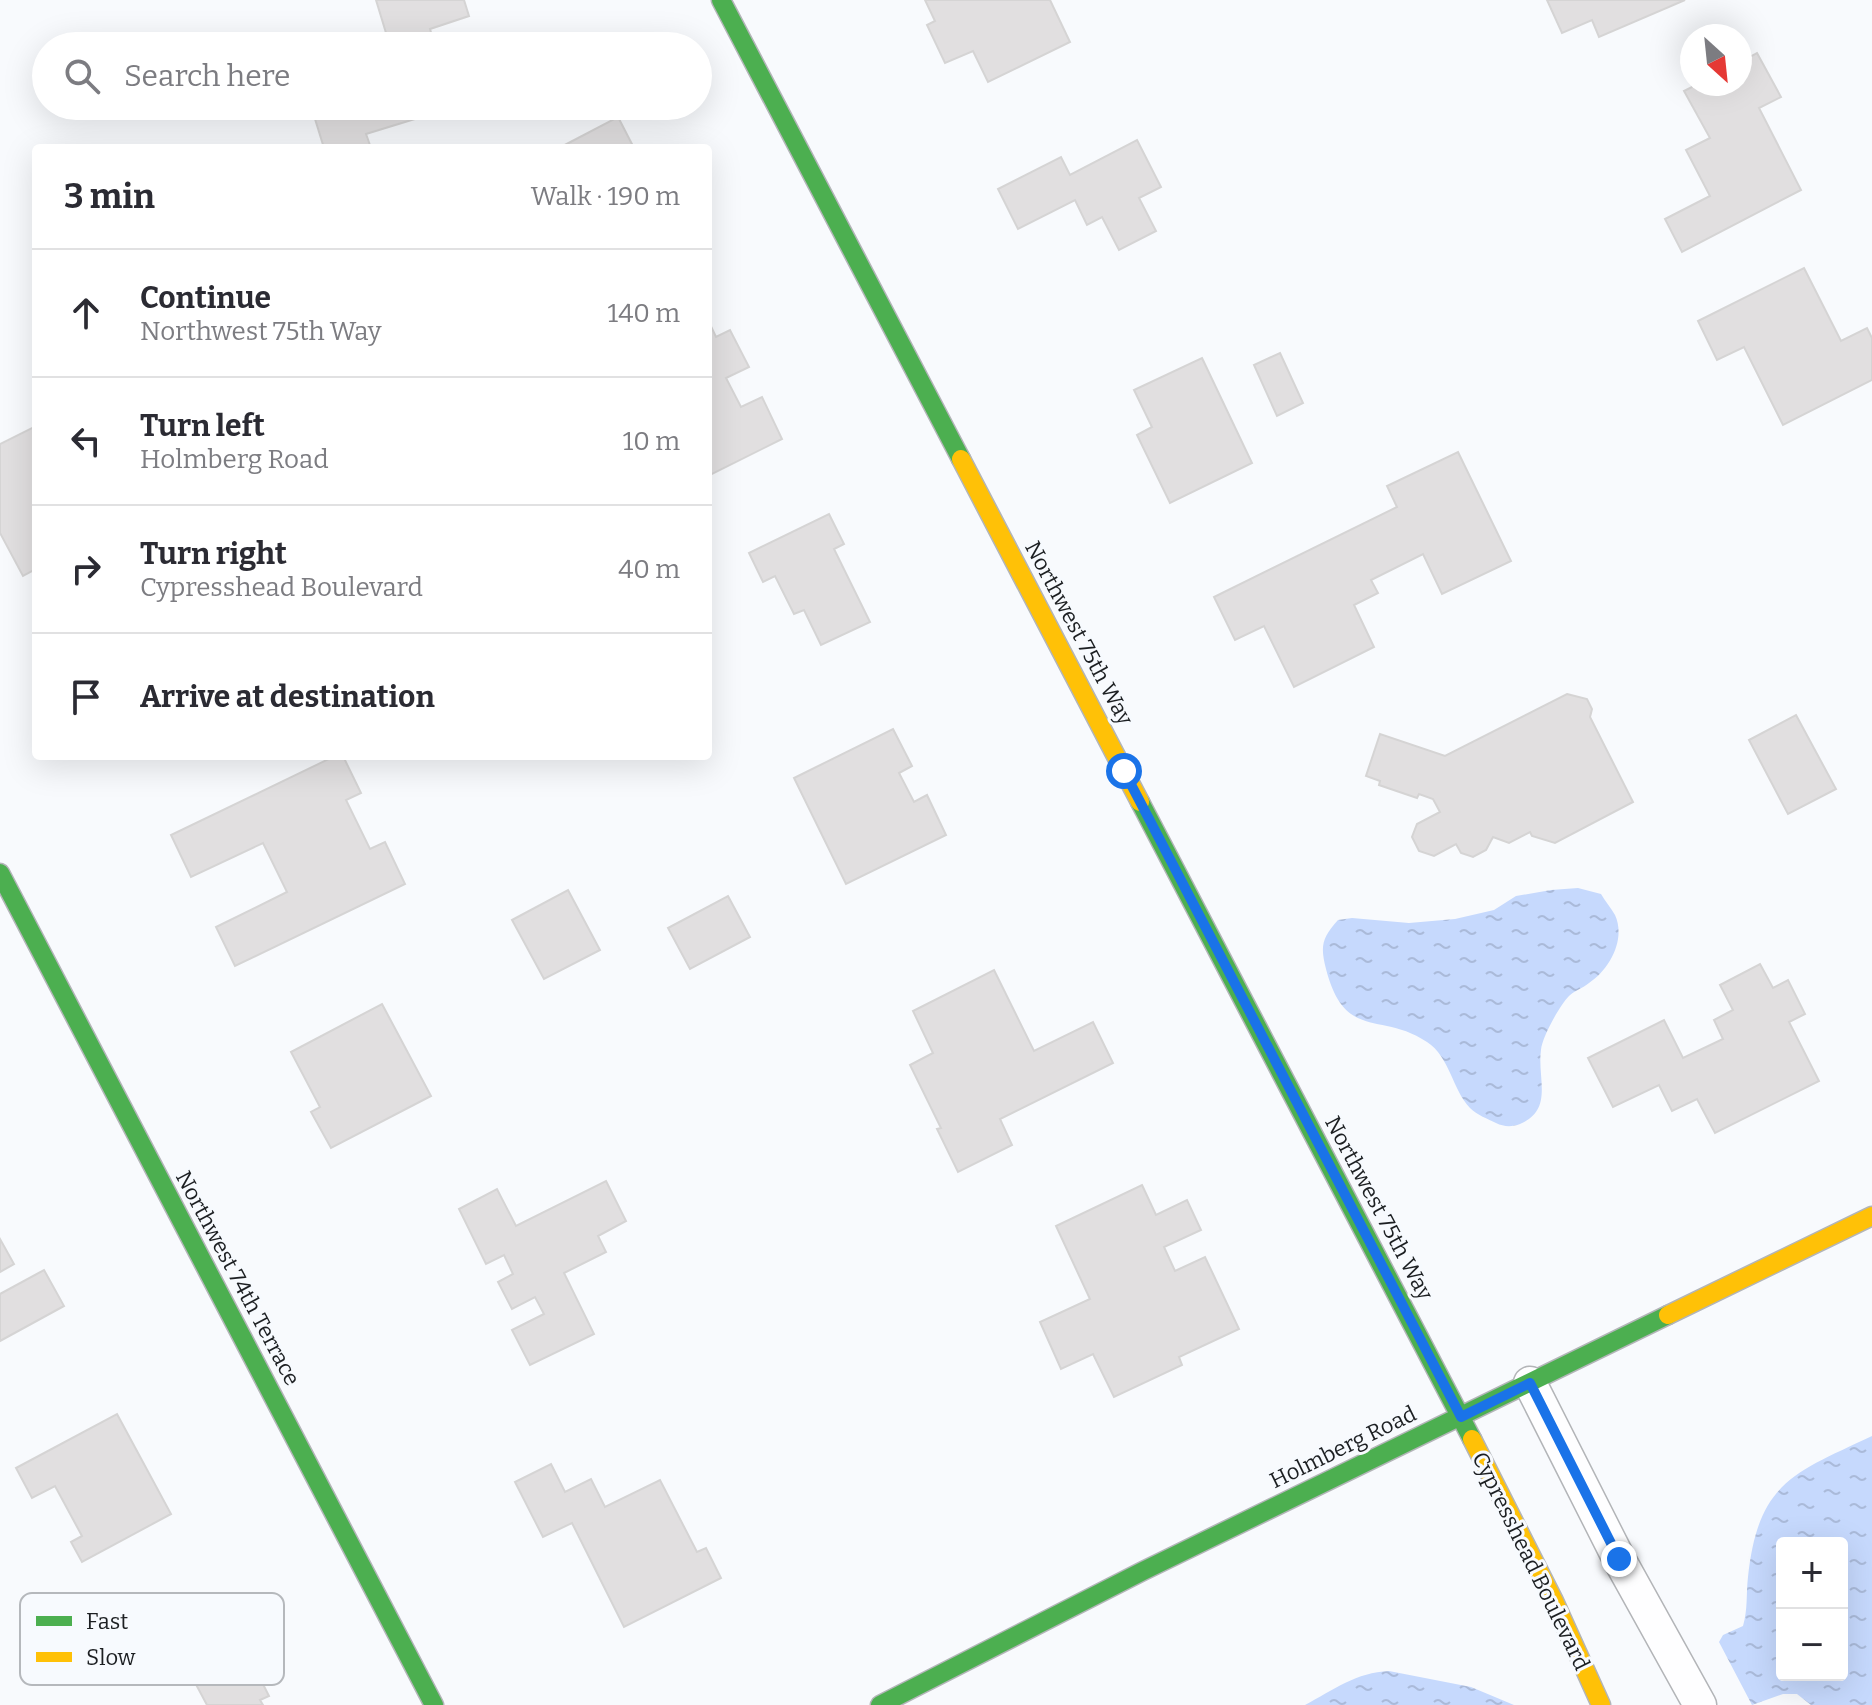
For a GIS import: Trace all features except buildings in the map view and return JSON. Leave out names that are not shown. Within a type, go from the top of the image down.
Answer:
[{"type":"street","name":"Northwest 75th Way","points":[[721,0],[1461,1417]]},
{"type":"street","name":"Northwest 74th Terrace","points":[[0,873],[434,1705]]},
{"type":"street","name":"Holmberg Road","points":[[880,1705],[1143,1571],[1872,1216]]},
{"type":"street","points":[[1530,1383],[1619,1559],[1700,1705]]},
{"type":"street","name":"Cypresshead Boulevard","points":[[1461,1417],[1554,1601],[1601,1705]]},
{"type":"water","points":[[1578,888],[1601,894],[1618,924],[1617,943],[1603,970],[1569,996],[1552,1022],[1541,1050],[1541,1102],[1530,1118],[1520,1124],[1502,1125],[1476,1113],[1464,1100],[1435,1048],[1410,1033],[1354,1016],[1343,1007],[1334,992],[1323,948],[1326,937],[1338,920],[1352,918],[1409,923],[1455,919],[1494,910],[1516,896]]},
{"type":"water","points":[[1872,1436],[1872,1705],[1811,1705],[1797,1694],[1783,1694],[1752,1705],[1719,1642],[1723,1635],[1743,1626],[1753,1545],[1771,1500],[1784,1485],[1821,1460]]},
{"type":"water","points":[[1389,1671],[1471,1687],[1514,1705],[1305,1705],[1356,1678]]},
{"type":"traffic: fast","points":[[721,0],[961,459]]},
{"type":"traffic: fast","points":[[1140,802],[1472,1439]]},
{"type":"traffic: fast","points":[[0,873],[434,1705]]},
{"type":"traffic: fast","points":[[880,1705],[1143,1571],[1668,1315]]},
{"type":"traffic: slow","points":[[961,459],[1140,802]]},
{"type":"traffic: slow","points":[[1668,1315],[1872,1216]]},
{"type":"traffic: slow","points":[[1472,1439],[1554,1601],[1601,1705]]},
{"type":"route","points":[[1124,771],[1461,1417],[1530,1383],[1619,1559]]}]
